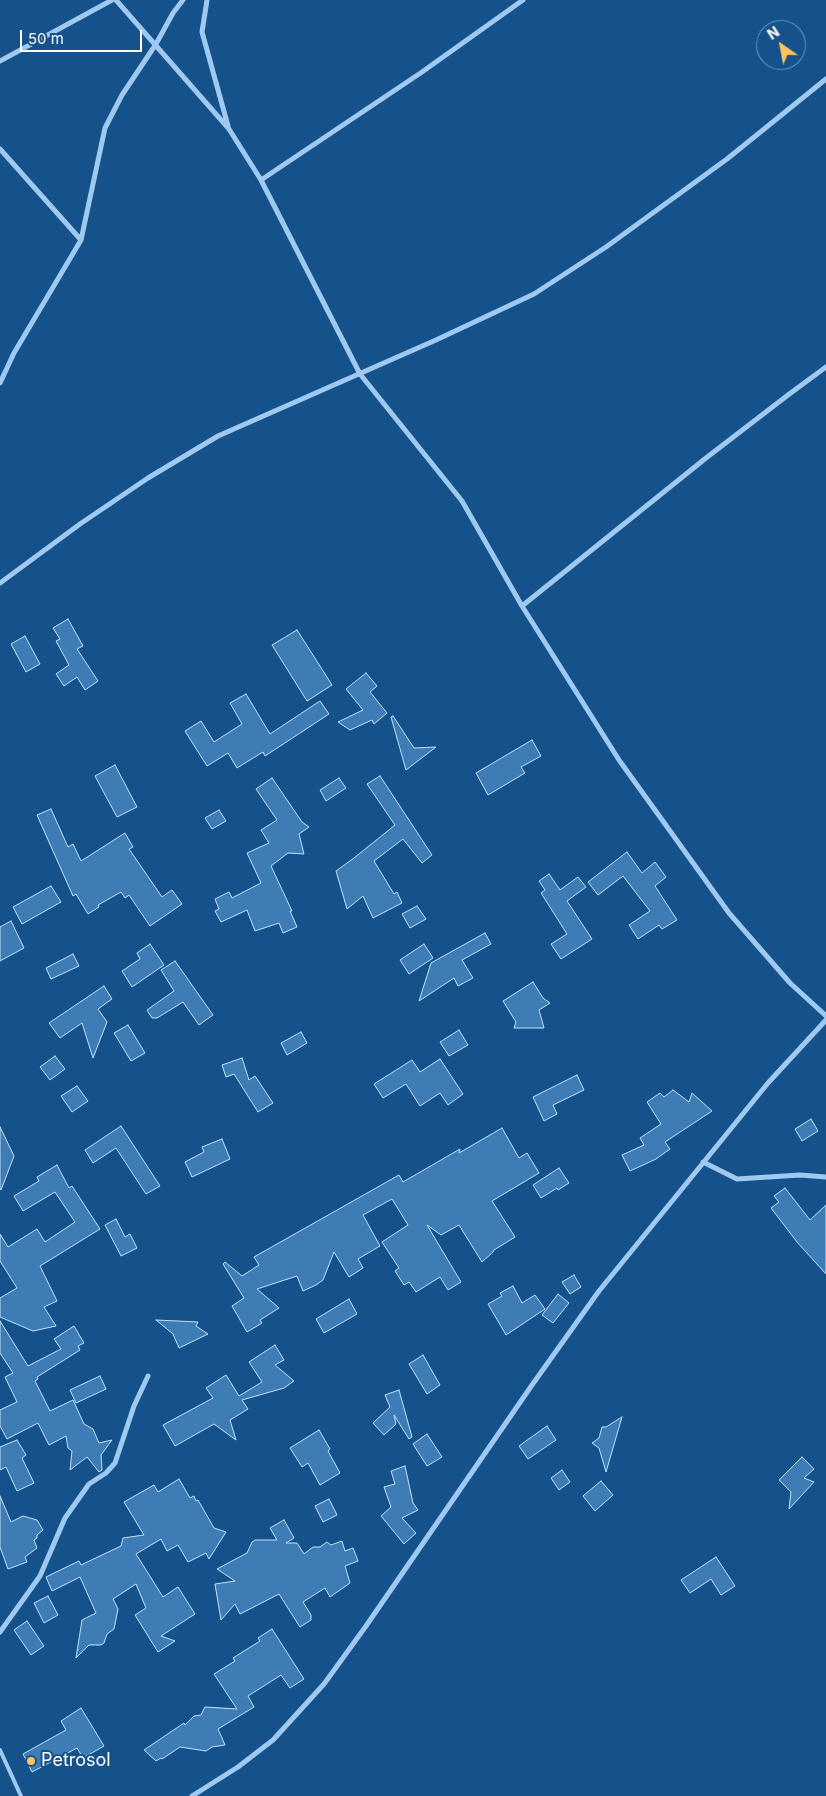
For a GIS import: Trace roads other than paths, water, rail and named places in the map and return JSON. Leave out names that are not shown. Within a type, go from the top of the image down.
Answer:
[{"type":"street","points":[[0,61],[112,0]]},
{"type":"street","points":[[116,0],[229,129],[261,180],[360,374],[462,501],[522,606],[619,760],[728,913],[790,983],[826,1016]]},
{"type":"street","points":[[0,383],[14,353],[81,240],[105,128],[122,95],[183,0]]},
{"type":"street","points":[[207,0],[202,32],[229,129]]},
{"type":"street","points":[[261,180],[422,72],[523,0]]},
{"type":"street","points":[[0,583],[117,499],[218,436],[360,374],[534,294],[606,247],[727,159],[826,79]]},
{"type":"street","points":[[0,148],[81,240]]},
{"type":"street","points":[[522,606],[788,394],[826,367]]},
{"type":"street","points":[[192,1796],[273,1740],[324,1684],[599,1291],[768,1083],[826,1020]]},
{"type":"street","points":[[702,1162],[737,1179],[800,1175],[826,1177]]},
{"type":"street","points":[[0,1632],[40,1576],[65,1518],[89,1484],[106,1473],[115,1463],[134,1406],[148,1376]]},
{"type":"lane","points":[[0,1750],[21,1796]]},
{"type":"place","name":"Petrosol","points":[[31,1761]]}]
